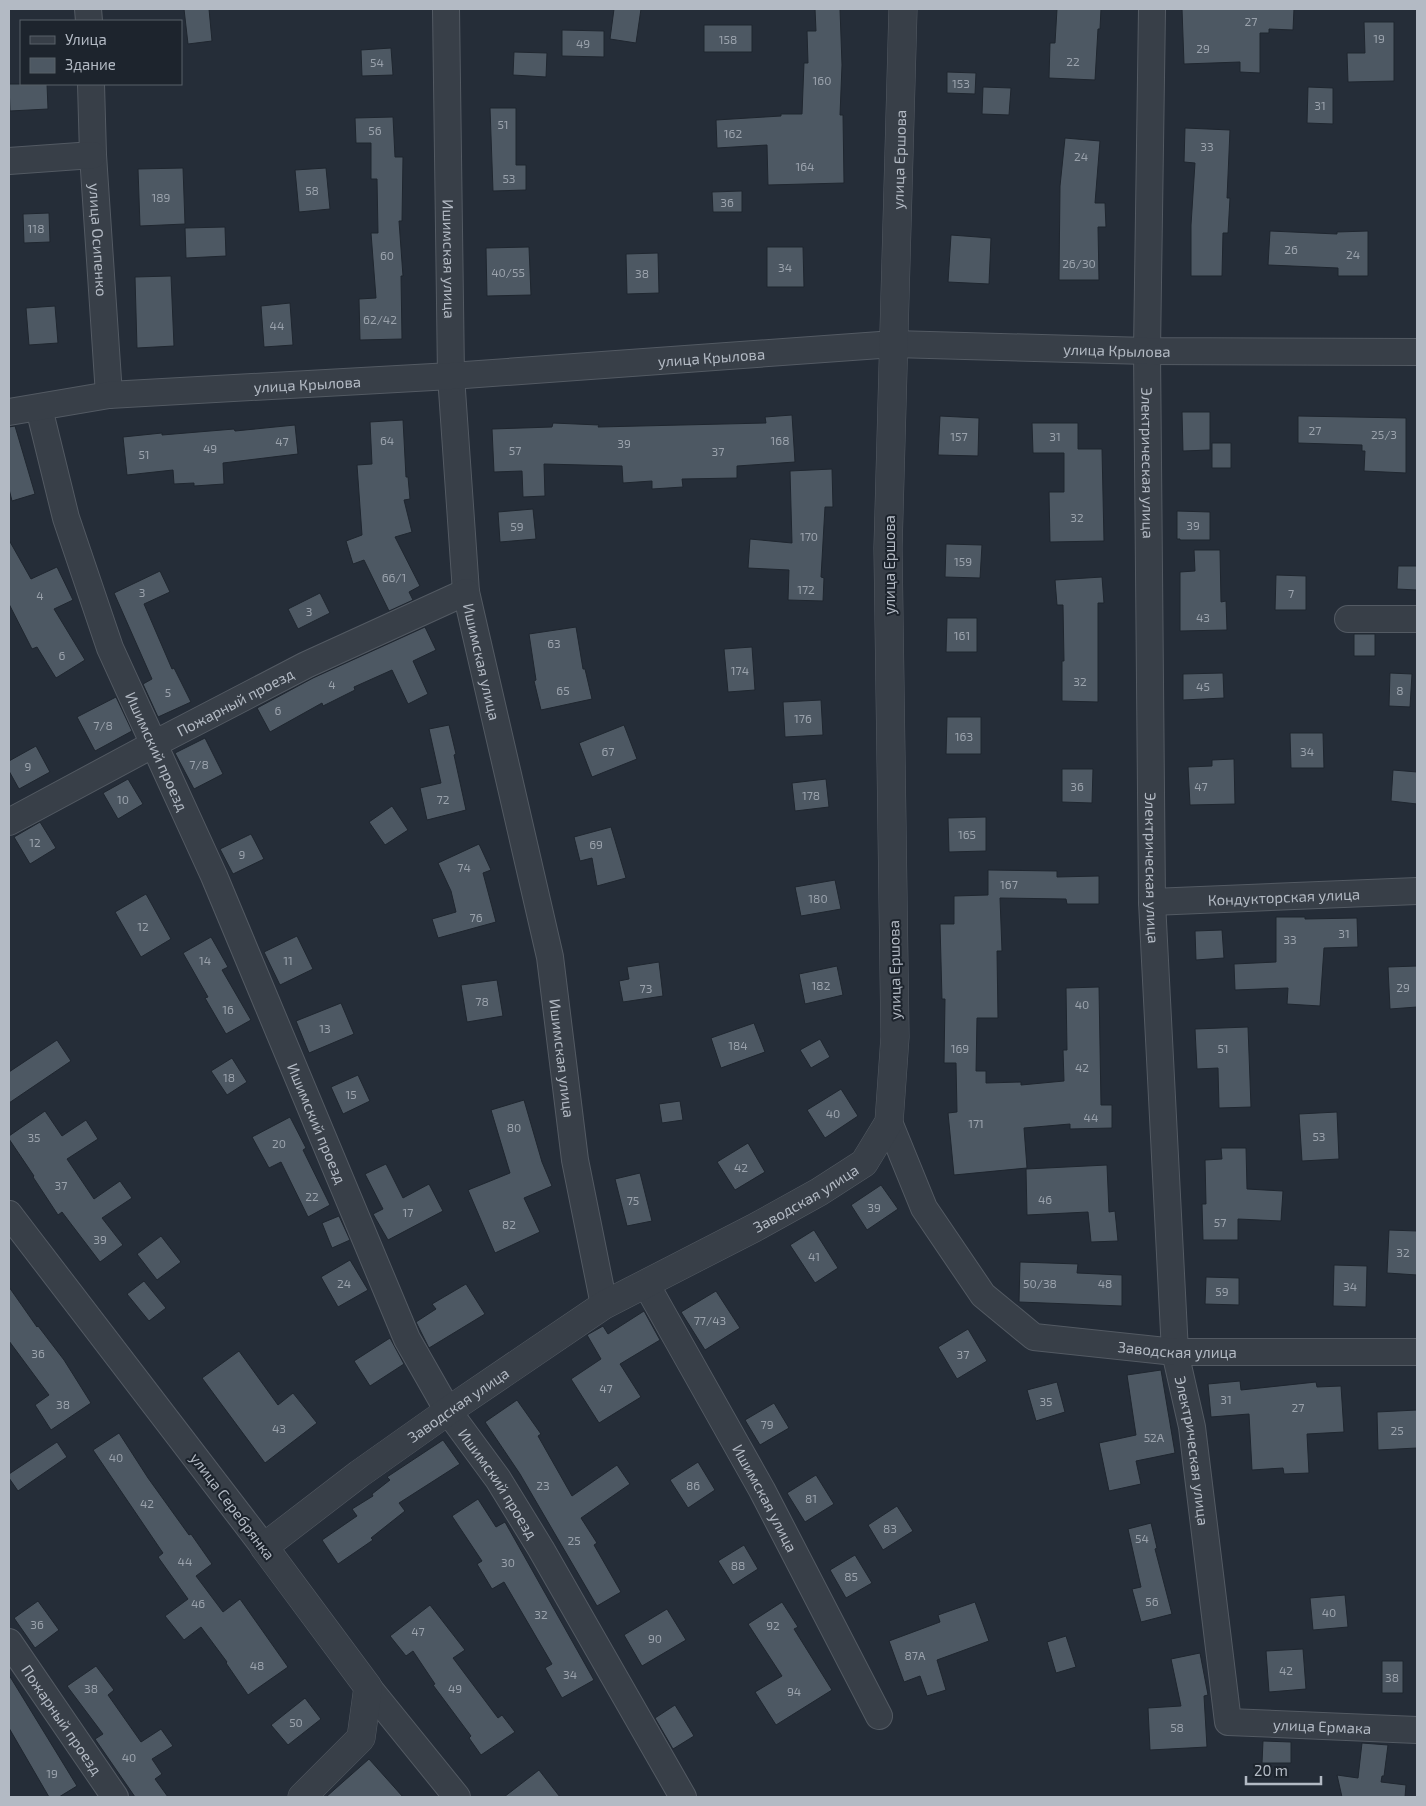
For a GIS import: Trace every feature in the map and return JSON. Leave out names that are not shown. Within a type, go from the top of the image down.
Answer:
[{"type":"street","name":"Ишимская улица","points":[[446,9],[451,376],[466,592],[550,958],[575,1160],[604,1306]]},
{"type":"street","name":"улица Ершова","points":[[889,1122],[895,1036],[888,548],[903,9]]},
{"type":"street","name":"Электрическая улица","points":[[1152,9],[1146,351],[1152,902],[1175,1352],[1192,1427],[1228,1722]]},
{"type":"street","name":"улица Осипенко","points":[[91,85],[93,155],[109,395]]},
{"type":"street","points":[[9,162],[93,155]]},
{"type":"street","name":"улица Крылова","points":[[9,412],[109,395],[451,376],[894,344],[1146,351],[1417,352]]},
{"type":"street","name":"Ишимский проезд","points":[[39,408],[66,518],[106,638],[214,876],[407,1339],[448,1411],[498,1479],[541,1549],[683,1797]]},
{"type":"street","name":"Пожарный проезд","points":[[9,822],[306,665],[466,592]]},
{"type":"street","points":[[1348,619],[1417,619]]},
{"type":"street","name":"Кондукторская улица","points":[[1152,902],[1417,892]]},
{"type":"street","name":"Заводская улица","points":[[264,1547],[359,1474],[448,1411],[604,1306],[754,1228],[819,1192],[864,1164],[889,1122]]},
{"type":"street","name":"Заводская улица","points":[[889,1122],[924,1208],[983,1295],[1034,1337],[1175,1352],[1417,1352]]},
{"type":"street","name":"улица Серебрянка","points":[[9,1214],[264,1547],[368,1687],[458,1797]]},
{"type":"street","name":"Ишимская улица","points":[[646,1284],[762,1490],[879,1716]]},
{"type":"street","name":"Пожарный проезд","points":[[9,1642],[115,1797]]},
{"type":"street","points":[[302,1797],[361,1738],[368,1687]]},
{"type":"street","name":"улица Ермака","points":[[1228,1722],[1417,1730]]},
{"type":"building","points":[[184,9],[209,9],[212,41],[188,44]]},
{"type":"building","points":[[614,9],[641,9],[636,43],[610,39]]},
{"type":"building","points":[[815,9],[840,9],[842,65],[840,115],[843,115],[844,183],[768,185],[767,145],[717,148],[716,120],[802,114],[804,63],[808,63],[807,31],[816,31]]},
{"type":"building","points":[[1057,9],[1101,9],[1095,80],[1049,78],[1050,43],[1055,43]]},
{"type":"building","points":[[1182,9],[1294,9],[1293,30],[1269,29],[1269,33],[1260,33],[1260,73],[1240,72],[1240,62],[1184,64]]},
{"type":"building","points":[[1364,22],[1394,22],[1394,81],[1348,82],[1347,53],[1365,53]]},
{"type":"building","points":[[704,25],[752,25],[752,52],[704,52]]},
{"type":"building","points":[[562,30],[604,31],[604,57],[562,56]]},
{"type":"building","points":[[391,48],[393,75],[362,76],[361,50]]},
{"type":"building","points":[[514,52],[547,53],[546,77],[513,75]]},
{"type":"building","points":[[947,72],[976,73],[975,94],[947,93]]},
{"type":"building","points":[[9,84],[47,85],[48,109],[10,111]]},
{"type":"building","points":[[983,87],[1011,88],[1009,115],[982,114]]},
{"type":"building","points":[[1308,87],[1333,88],[1333,124],[1307,123]]},
{"type":"building","points":[[490,108],[516,108],[516,165],[526,165],[526,190],[493,191]]},
{"type":"building","points":[[393,117],[395,157],[403,157],[402,221],[399,221],[403,276],[401,276],[402,339],[360,340],[359,299],[376,298],[371,233],[378,233],[377,179],[371,179],[371,143],[356,143],[355,118]]},
{"type":"building","points":[[1185,128],[1230,130],[1227,198],[1230,198],[1228,233],[1223,233],[1222,276],[1191,276],[1191,225],[1195,163],[1184,162]]},
{"type":"building","points":[[1065,138],[1100,141],[1095,203],[1105,203],[1106,227],[1098,227],[1099,280],[1059,280],[1060,186]]},
{"type":"building","points":[[183,168],[185,224],[140,226],[138,169]]},
{"type":"building","points":[[326,168],[330,209],[299,212],[295,170]]},
{"type":"building","points":[[742,191],[742,212],[713,212],[712,192]]},
{"type":"building","points":[[49,213],[50,242],[24,243],[23,214]]},
{"type":"building","points":[[225,227],[226,256],[186,258],[185,228]]},
{"type":"building","points":[[1270,231],[1337,234],[1337,232],[1368,231],[1368,276],[1338,276],[1338,268],[1268,265]]},
{"type":"building","points":[[951,235],[991,238],[989,284],[948,282]]},
{"type":"building","points":[[529,247],[531,295],[487,296],[486,248]]},
{"type":"building","points":[[767,247],[803,247],[804,287],[767,287]]},
{"type":"building","points":[[658,253],[659,293],[627,294],[626,254]]},
{"type":"building","points":[[171,276],[174,346],[137,348],[135,277]]},
{"type":"building","points":[[290,303],[293,345],[264,347],[261,306]]},
{"type":"building","points":[[55,306],[58,343],[29,345],[26,308]]},
{"type":"building","points":[[1182,412],[1210,412],[1210,450],[1183,451]]},
{"type":"building","points":[[792,415],[795,462],[737,466],[737,478],[682,479],[683,487],[652,489],[652,481],[623,483],[622,466],[544,464],[545,496],[523,497],[522,471],[494,472],[492,429],[552,427],[553,423],[599,425],[598,427],[766,423],[765,417]]},
{"type":"building","points":[[940,416],[979,418],[978,456],[938,455]]},
{"type":"building","points":[[1298,416],[1406,418],[1406,473],[1364,471],[1365,451],[1362,451],[1362,445],[1298,443]]},
{"type":"building","points":[[403,420],[406,477],[408,477],[410,499],[404,500],[412,532],[395,537],[420,586],[409,592],[413,600],[389,611],[364,560],[353,564],[346,541],[362,535],[357,465],[372,464],[370,422]]},
{"type":"building","points":[[1032,423],[1078,423],[1078,449],[1102,449],[1104,541],[1050,542],[1049,492],[1064,492],[1064,453],[1033,453]]},
{"type":"building","points":[[295,425],[298,454],[223,463],[224,484],[194,486],[194,483],[174,484],[173,470],[127,475],[123,437],[234,429],[235,431]]},
{"type":"building","points":[[15,426],[35,494],[12,501],[9,489],[9,427]]},
{"type":"building","points":[[1212,443],[1231,443],[1231,468],[1212,468]]},
{"type":"building","points":[[832,469],[833,507],[825,507],[821,577],[824,578],[823,601],[788,600],[789,570],[748,568],[750,539],[792,543],[790,471]]},
{"type":"building","points":[[533,509],[536,539],[500,542],[498,512]]},
{"type":"building","points":[[1177,511],[1210,512],[1210,540],[1177,539]]},
{"type":"building","points":[[9,540],[31,579],[57,567],[73,600],[54,609],[85,660],[56,678],[37,647],[32,649],[9,604]]},
{"type":"building","points":[[946,544],[982,545],[980,578],[945,577]]},
{"type":"building","points":[[1194,550],[1220,550],[1221,602],[1226,601],[1227,630],[1180,631],[1180,572],[1195,571]]},
{"type":"building","points":[[1398,566],[1417,566],[1417,590],[1397,589]]},
{"type":"building","points":[[160,571],[170,592],[144,604],[172,669],[174,668],[191,702],[158,717],[143,684],[152,679],[114,593]]},
{"type":"building","points":[[1276,575],[1306,576],[1306,610],[1275,610]]},
{"type":"building","points":[[1102,577],[1104,603],[1098,603],[1098,702],[1062,701],[1062,661],[1064,661],[1063,605],[1057,605],[1055,580]]},
{"type":"building","points":[[320,593],[330,613],[298,629],[288,609]]},
{"type":"building","points":[[947,618],[977,618],[977,652],[946,652]]},
{"type":"building","points":[[425,627],[436,650],[413,661],[428,694],[408,704],[392,670],[354,687],[355,690],[323,706],[322,703],[270,732],[257,708],[313,678]]},
{"type":"building","points":[[576,627],[583,669],[585,669],[592,699],[541,710],[534,681],[536,680],[529,634]]},
{"type":"building","points":[[1354,634],[1375,634],[1375,656],[1354,656]]},
{"type":"building","points":[[752,647],[755,690],[728,692],[724,649]]},
{"type":"building","points":[[1223,673],[1224,698],[1183,700],[1183,674]]},
{"type":"building","points":[[1390,673],[1412,674],[1410,707],[1389,706]]},
{"type":"building","points":[[116,697],[132,731],[95,751],[77,717]]},
{"type":"building","points":[[821,700],[823,735],[785,737],[783,702]]},
{"type":"building","points":[[947,717],[981,717],[981,754],[946,754]]},
{"type":"building","points":[[449,725],[466,810],[427,820],[420,788],[441,783],[429,729]]},
{"type":"building","points":[[624,725],[637,759],[592,777],[579,743]]},
{"type":"building","points":[[1290,733],[1323,733],[1324,768],[1291,768]]},
{"type":"building","points":[[205,738],[223,774],[194,789],[175,753]]},
{"type":"building","points":[[36,746],[50,772],[19,789],[9,771],[9,761]]},
{"type":"building","points":[[1234,759],[1235,804],[1190,805],[1188,767],[1212,766],[1212,760]]},
{"type":"building","points":[[1062,769],[1093,769],[1092,803],[1062,802]]},
{"type":"building","points":[[1393,770],[1417,772],[1417,804],[1391,801]]},
{"type":"building","points":[[128,779],[143,804],[118,819],[103,793]]},
{"type":"building","points":[[826,779],[829,807],[795,811],[792,783]]},
{"type":"building","points":[[392,806],[408,830],[385,845],[369,822]]},
{"type":"building","points":[[986,817],[986,851],[949,852],[948,818]]},
{"type":"building","points":[[40,822],[56,848],[30,864],[14,837]]},
{"type":"building","points":[[611,827],[626,878],[597,886],[592,858],[580,861],[574,837]]},
{"type":"building","points":[[251,834],[264,859],[233,874],[220,849]]},
{"type":"building","points":[[479,844],[491,870],[483,873],[496,922],[438,938],[432,919],[456,912],[451,891],[438,863]]},
{"type":"building","points":[[988,870],[1057,871],[1057,877],[1099,876],[1099,904],[1067,904],[1066,899],[1000,898],[1002,951],[997,951],[998,1018],[977,1018],[976,1071],[986,1071],[986,1083],[1021,1082],[1021,1085],[1064,1081],[1063,1050],[1067,1050],[1066,988],[1099,987],[1101,1105],[1112,1105],[1112,1128],[1070,1129],[1070,1124],[1024,1128],[1027,1168],[954,1175],[948,1113],[957,1112],[956,1063],[944,1063],[945,999],[942,999],[940,924],[954,924],[954,896],[988,895]]},
{"type":"building","points":[[835,880],[841,909],[801,916],[795,887]]},
{"type":"building","points":[[146,894],[171,939],[141,957],[115,912]]},
{"type":"building","points":[[1276,917],[1305,917],[1305,919],[1357,918],[1358,947],[1324,948],[1320,1006],[1287,1004],[1288,988],[1235,990],[1234,964],[1276,962]]},
{"type":"building","points":[[1222,930],[1224,958],[1196,960],[1195,931]]},
{"type":"building","points":[[297,936],[313,969],[280,985],[264,952]]},
{"type":"building","points":[[211,937],[228,967],[222,970],[251,1020],[226,1034],[205,998],[208,997],[183,953]]},
{"type":"building","points":[[659,962],[663,996],[623,1002],[619,981],[629,979],[627,967]]},
{"type":"building","points":[[837,966],[843,995],[805,1004],[799,974]]},
{"type":"building","points":[[1417,966],[1417,1007],[1390,1009],[1388,967]]},
{"type":"building","points":[[497,980],[503,1016],[467,1022],[461,985]]},
{"type":"building","points":[[341,1003],[354,1034],[309,1053],[296,1021]]},
{"type":"building","points":[[754,1023],[765,1052],[721,1068],[711,1038]]},
{"type":"building","points":[[1248,1027],[1251,1107],[1219,1108],[1218,1068],[1197,1069],[1195,1029]]},
{"type":"building","points":[[820,1039],[830,1057],[811,1068],[800,1050]]},
{"type":"building","points":[[57,1040],[71,1061],[9,1103],[9,1072]]},
{"type":"building","points":[[232,1058],[247,1082],[227,1095],[211,1071]]},
{"type":"building","points":[[358,1075],[370,1101],[343,1114],[331,1087]]},
{"type":"building","points":[[841,1089],[858,1116],[825,1138],[807,1110]]},
{"type":"building","points":[[524,1100],[542,1162],[552,1186],[524,1198],[540,1232],[495,1253],[468,1190],[510,1173],[491,1110]]},
{"type":"building","points":[[680,1101],[683,1120],[662,1123],[659,1104]]},
{"type":"building","points":[[45,1111],[62,1136],[86,1120],[98,1139],[67,1159],[94,1199],[120,1181],[132,1198],[102,1218],[123,1245],[100,1262],[62,1212],[58,1215],[9,1139],[9,1136]]},
{"type":"building","points":[[1337,1112],[1339,1159],[1302,1161],[1299,1114]]},
{"type":"building","points":[[290,1117],[306,1148],[303,1150],[330,1205],[308,1217],[281,1162],[269,1168],[252,1137]]},
{"type":"building","points":[[748,1143],[765,1172],[735,1190],[717,1162]]},
{"type":"building","points":[[1221,1148],[1246,1148],[1247,1189],[1283,1191],[1281,1221],[1238,1219],[1238,1240],[1203,1240],[1202,1204],[1206,1204],[1205,1160],[1222,1159]]},
{"type":"building","points":[[386,1164],[403,1198],[429,1184],[443,1211],[388,1240],[373,1214],[383,1209],[365,1174]]},
{"type":"building","points":[[1107,1165],[1109,1212],[1115,1211],[1118,1241],[1091,1242],[1088,1212],[1027,1215],[1026,1169]]},
{"type":"building","points":[[640,1173],[652,1221],[627,1226],[615,1179]]},
{"type":"building","points":[[881,1185],[898,1209],[867,1230],[851,1205]]},
{"type":"building","points":[[339,1216],[350,1240],[332,1248],[322,1223]]},
{"type":"building","points":[[814,1230],[838,1268],[815,1283],[790,1245]]},
{"type":"building","points":[[1389,1230],[1417,1231],[1417,1275],[1387,1273]]},
{"type":"building","points":[[161,1236],[181,1262],[157,1280],[137,1254]]},
{"type":"building","points":[[350,1260],[368,1290],[338,1307],[321,1277]]},
{"type":"building","points":[[1020,1262],[1078,1264],[1077,1273],[1122,1275],[1122,1306],[1019,1302]]},
{"type":"building","points":[[1334,1265],[1367,1266],[1366,1307],[1333,1306]]},
{"type":"building","points":[[1206,1277],[1239,1278],[1239,1305],[1205,1304]]},
{"type":"building","points":[[144,1281],[166,1308],[149,1321],[127,1294]]},
{"type":"building","points":[[466,1284],[485,1314],[429,1348],[416,1322],[436,1309],[432,1304]]},
{"type":"building","points":[[9,1287],[37,1327],[64,1360],[91,1403],[51,1430],[35,1405],[49,1395],[9,1341]]},
{"type":"building","points":[[716,1291],[740,1328],[705,1350],[681,1312]]},
{"type":"building","points":[[644,1311],[660,1340],[620,1364],[641,1397],[599,1423],[571,1379],[601,1359],[587,1335],[603,1326],[608,1334]]},
{"type":"building","points":[[968,1329],[987,1361],[957,1379],[938,1347]]},
{"type":"building","points":[[390,1338],[404,1364],[370,1386],[354,1361]]},
{"type":"building","points":[[239,1351],[278,1405],[293,1393],[317,1423],[265,1463],[202,1378]]},
{"type":"building","points":[[1161,1370],[1175,1453],[1136,1461],[1141,1484],[1109,1491],[1099,1443],[1136,1435],[1127,1375]]},
{"type":"building","points":[[1240,1381],[1241,1390],[1316,1382],[1317,1387],[1341,1386],[1344,1432],[1307,1434],[1309,1473],[1284,1474],[1283,1468],[1252,1470],[1249,1414],[1211,1417],[1208,1384]]},
{"type":"building","points":[[1057,1382],[1065,1412],[1036,1421],[1027,1390]]},
{"type":"building","points":[[517,1400],[541,1434],[538,1436],[572,1496],[617,1465],[630,1484],[581,1518],[597,1543],[594,1545],[621,1592],[597,1606],[520,1474],[485,1422]]},
{"type":"building","points":[[774,1403],[789,1428],[760,1445],[745,1420]]},
{"type":"building","points":[[1417,1410],[1417,1448],[1378,1450],[1377,1412]]},
{"type":"building","points":[[119,1433],[148,1478],[212,1564],[196,1576],[223,1612],[240,1599],[288,1667],[248,1695],[201,1627],[184,1640],[165,1616],[188,1599],[158,1557],[163,1553],[93,1450]]},
{"type":"building","points":[[443,1440],[460,1464],[399,1503],[405,1511],[371,1538],[373,1540],[338,1564],[322,1540],[357,1516],[352,1509],[373,1496],[372,1494],[390,1480],[387,1477]]},
{"type":"building","points":[[57,1442],[67,1457],[18,1491],[9,1478],[9,1474]]},
{"type":"building","points":[[698,1462],[715,1490],[688,1508],[670,1480]]},
{"type":"building","points":[[816,1475],[834,1504],[805,1522],[787,1493]]},
{"type":"building","points":[[478,1499],[496,1527],[505,1522],[594,1680],[562,1698],[545,1668],[552,1664],[504,1582],[492,1589],[477,1564],[482,1561],[452,1516]]},
{"type":"building","points":[[897,1506],[913,1531],[883,1550],[868,1525]]},
{"type":"building","points":[[1151,1523],[1157,1548],[1155,1549],[1172,1614],[1141,1622],[1132,1589],[1141,1587],[1128,1529]]},
{"type":"building","points":[[744,1545],[758,1569],[733,1585],[718,1561]]},
{"type":"building","points":[[855,1555],[872,1583],[846,1598],[830,1570]]},
{"type":"building","points":[[1345,1595],[1348,1627],[1313,1630],[1310,1598]]},
{"type":"building","points":[[38,1601],[59,1630],[35,1648],[14,1618]]},
{"type":"building","points":[[782,1602],[798,1627],[794,1629],[832,1690],[776,1725],[755,1692],[782,1676],[748,1624]]},
{"type":"building","points":[[975,1602],[989,1641],[937,1660],[946,1690],[927,1696],[920,1676],[904,1682],[889,1641],[940,1622],[938,1615]]},
{"type":"building","points":[[430,1605],[465,1650],[453,1658],[498,1718],[502,1715],[515,1732],[481,1755],[469,1738],[471,1736],[433,1685],[435,1684],[413,1651],[406,1656],[390,1636]]},
{"type":"building","points":[[667,1609],[686,1640],[642,1666],[624,1635]]},
{"type":"building","points":[[1066,1636],[1076,1667],[1056,1673],[1047,1642]]},
{"type":"building","points":[[1303,1649],[1306,1689],[1269,1692],[1266,1651]]},
{"type":"building","points":[[1200,1653],[1208,1695],[1204,1696],[1207,1747],[1150,1750],[1148,1708],[1181,1706],[1171,1659]]},
{"type":"building","points":[[1382,1661],[1403,1661],[1403,1693],[1382,1693]]},
{"type":"building","points":[[96,1666],[114,1690],[108,1695],[141,1742],[161,1729],[173,1746],[152,1759],[162,1774],[155,1779],[168,1797],[135,1797],[95,1739],[103,1734],[67,1686]]},
{"type":"building","points":[[9,1675],[77,1786],[59,1797],[49,1797],[9,1728]]},
{"type":"building","points":[[305,1698],[321,1719],[288,1745],[271,1725]]},
{"type":"building","points":[[675,1705],[694,1736],[673,1749],[655,1718]]},
{"type":"building","points":[[1263,1741],[1291,1742],[1291,1763],[1262,1763]]},
{"type":"building","points":[[1362,1743],[1388,1745],[1384,1776],[1382,1776],[1381,1782],[1406,1785],[1405,1797],[1342,1797],[1337,1775],[1358,1778]]},
{"type":"building","points":[[369,1759],[403,1797],[326,1797],[352,1774]]},
{"type":"building","points":[[539,1770],[560,1797],[504,1797]]}]
